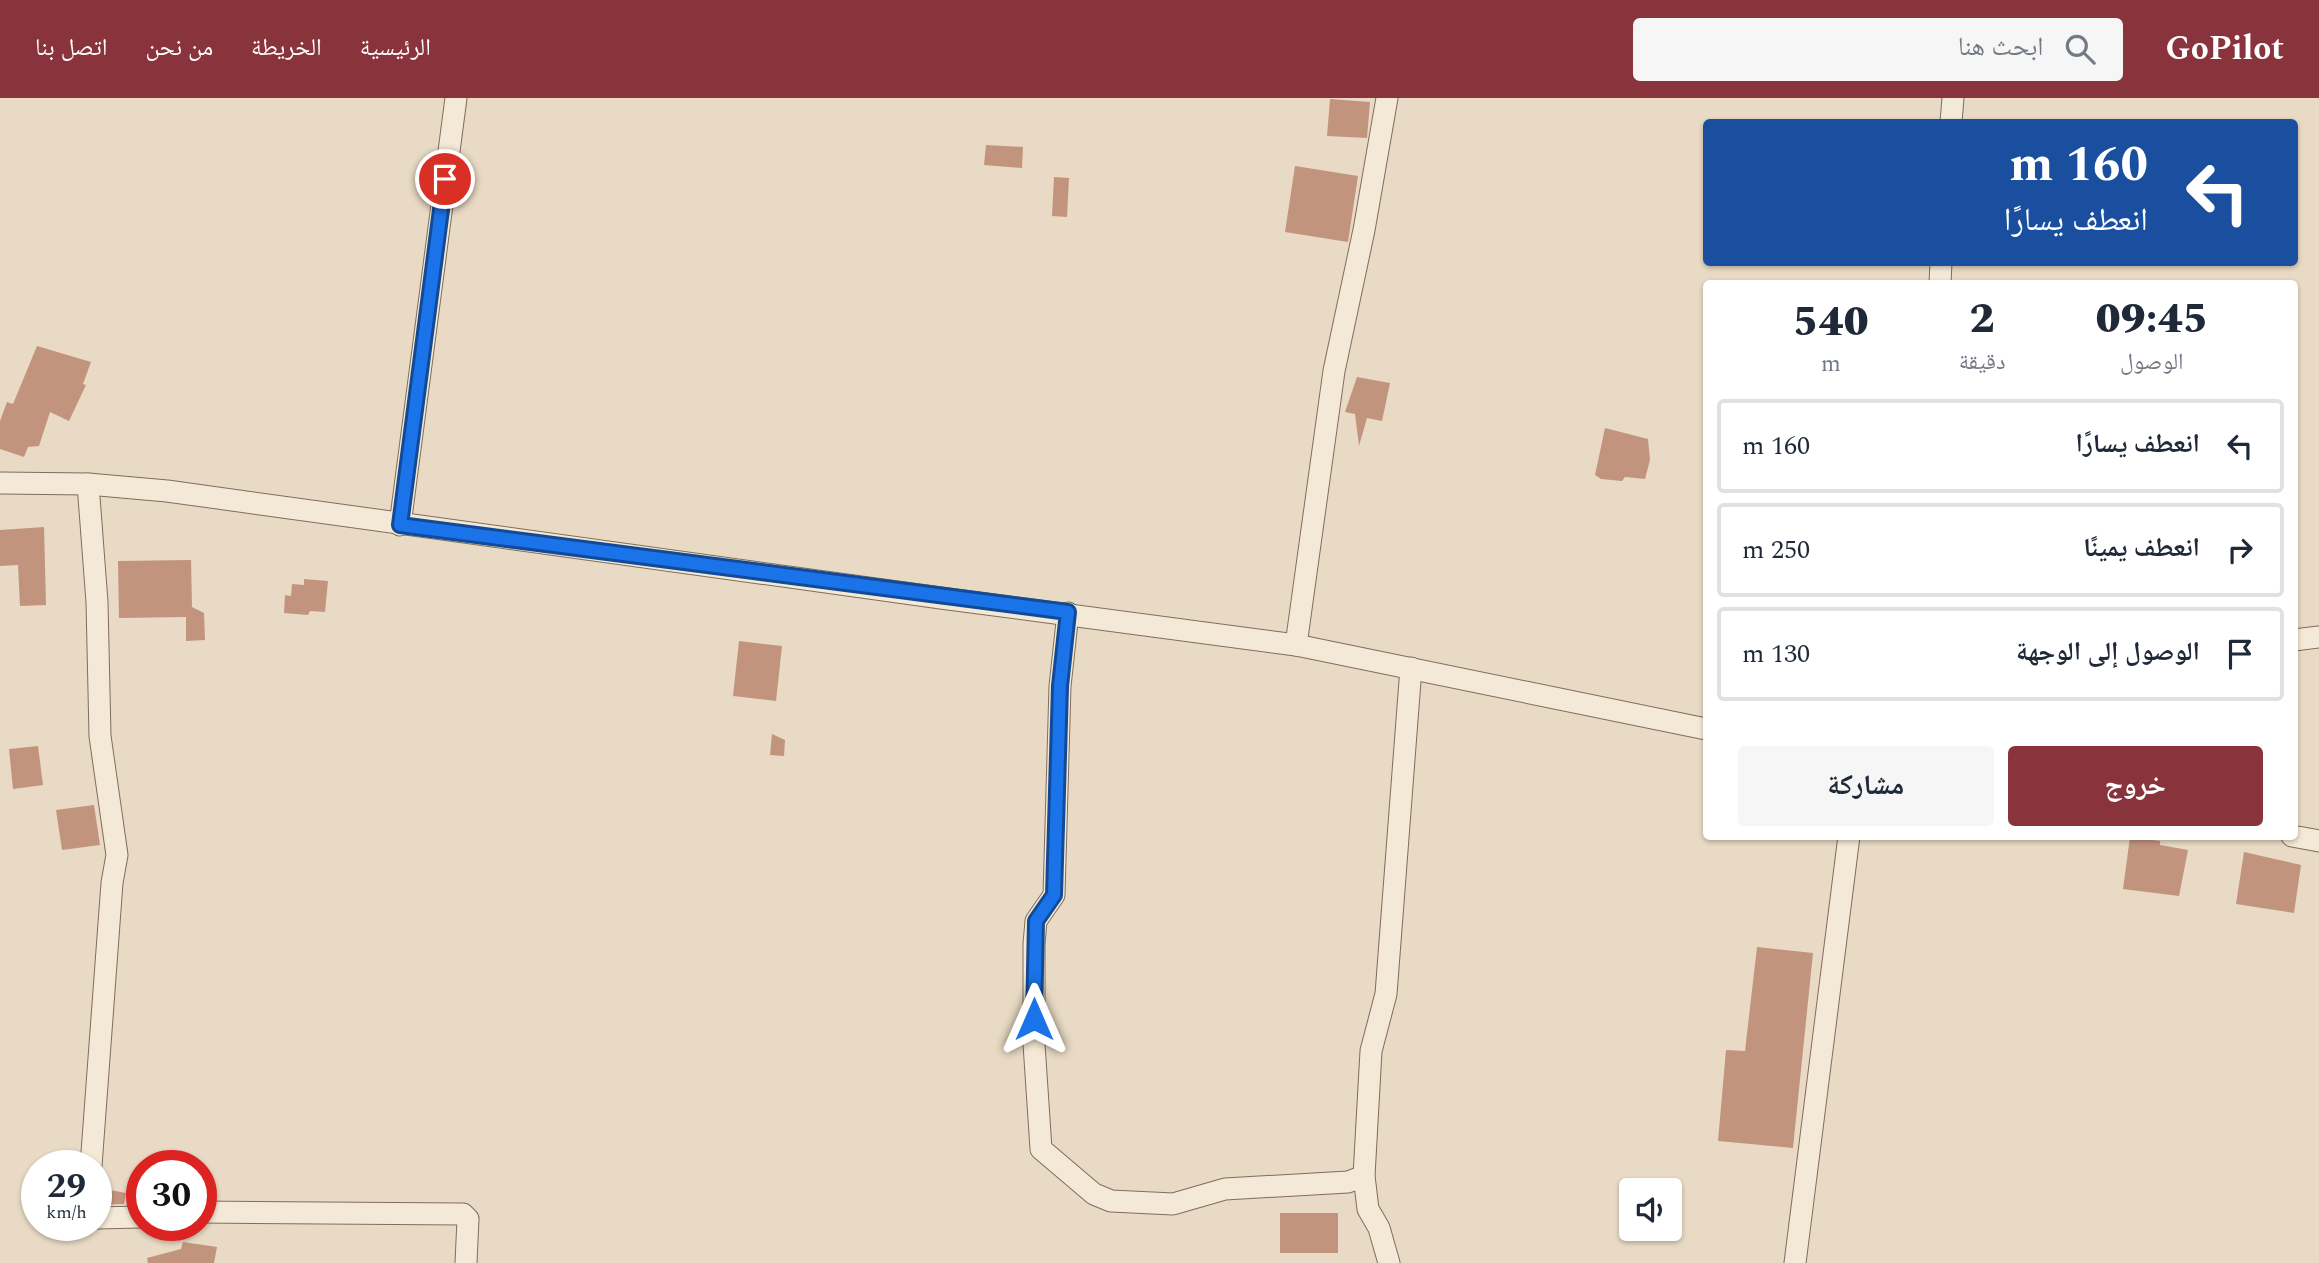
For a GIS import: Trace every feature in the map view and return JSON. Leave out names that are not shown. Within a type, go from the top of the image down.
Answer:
[{"type":"street","points":[[400,525],[456,98]]},
{"type":"street","points":[[1296,645],[1334,371],[1364,230],[1387,98]]},
{"type":"street","points":[[1951,119],[1954,98]]},
{"type":"street","points":[[0,483],[88,484],[167,491],[400,525],[1068,612],[1296,645],[1703,728]]},
{"type":"street","points":[[88,484],[97,602],[100,736],[117,855],[112,883],[92,1150]]},
{"type":"street","points":[[1068,612],[1060,686],[1054,895],[1036,921],[1034,944],[1034,1044],[1041,1149],[1094,1194],[1111,1201],[1173,1204],[1225,1189],[1348,1182],[1364,1176]]},
{"type":"street","points":[[2298,640],[2319,637]]},
{"type":"street","points":[[1389,1263],[1379,1228],[1368,1209],[1364,1176],[1371,1051],[1386,994],[1411,668]]},
{"type":"street","points":[[2298,837],[2319,841]]},
{"type":"street","points":[[1795,1263],[1848,840]]},
{"type":"street","points":[[217,1212],[463,1214],[468,1219],[466,1263]]},
{"type":"building","points":[[1330,99],[1370,102],[1367,138],[1327,136]]},
{"type":"building","points":[[986,145],[1023,147],[1022,168],[984,165]]},
{"type":"building","points":[[1295,166],[1358,176],[1348,242],[1285,232]]},
{"type":"building","points":[[1054,177],[1069,178],[1067,217],[1052,216]]},
{"type":"building","points":[[37,346],[91,362],[83,384],[86,385],[69,421],[50,412],[39,446],[28,447],[24,457],[0,449],[0,421],[7,402],[13,404]]},
{"type":"building","points":[[1357,377],[1390,383],[1382,421],[1367,418],[1359,446],[1355,414],[1345,412]]},
{"type":"building","points":[[1605,428],[1648,439],[1650,460],[1645,479],[1625,477],[1622,481],[1601,479],[1595,475]]},
{"type":"building","points":[[44,527],[46,605],[20,606],[18,565],[0,566],[0,530]]},
{"type":"building","points":[[191,560],[192,607],[204,613],[205,640],[186,641],[186,617],[119,618],[118,561]]},
{"type":"building","points":[[304,579],[328,581],[325,612],[310,611],[308,615],[284,613],[285,595],[291,596],[292,584],[304,585]]},
{"type":"building","points":[[739,641],[782,646],[776,701],[733,696]]},
{"type":"building","points":[[772,734],[785,740],[784,756],[770,755]]},
{"type":"building","points":[[38,746],[43,785],[13,789],[9,749]]},
{"type":"building","points":[[94,805],[100,845],[62,850],[56,810]]},
{"type":"building","points":[[2130,840],[2160,841],[2160,845],[2188,850],[2179,896],[2123,889]]},
{"type":"building","points":[[2244,852],[2301,865],[2294,913],[2236,904]]},
{"type":"building","points":[[1757,947],[1813,953],[1793,1148],[1718,1141],[1726,1050],[1745,1051]]},
{"type":"building","points":[[112,1190],[126,1193],[124,1204],[112,1204]]},
{"type":"building","points":[[1280,1213],[1338,1213],[1338,1253],[1280,1253]]},
{"type":"building","points":[[183,1242],[217,1247],[214,1263],[148,1263],[147,1258],[181,1249]]},
{"type":"route","points":[[445,179],[400,525],[941,598],[1068,612],[1060,686],[1054,895],[1036,921],[1034,1019]]}]
